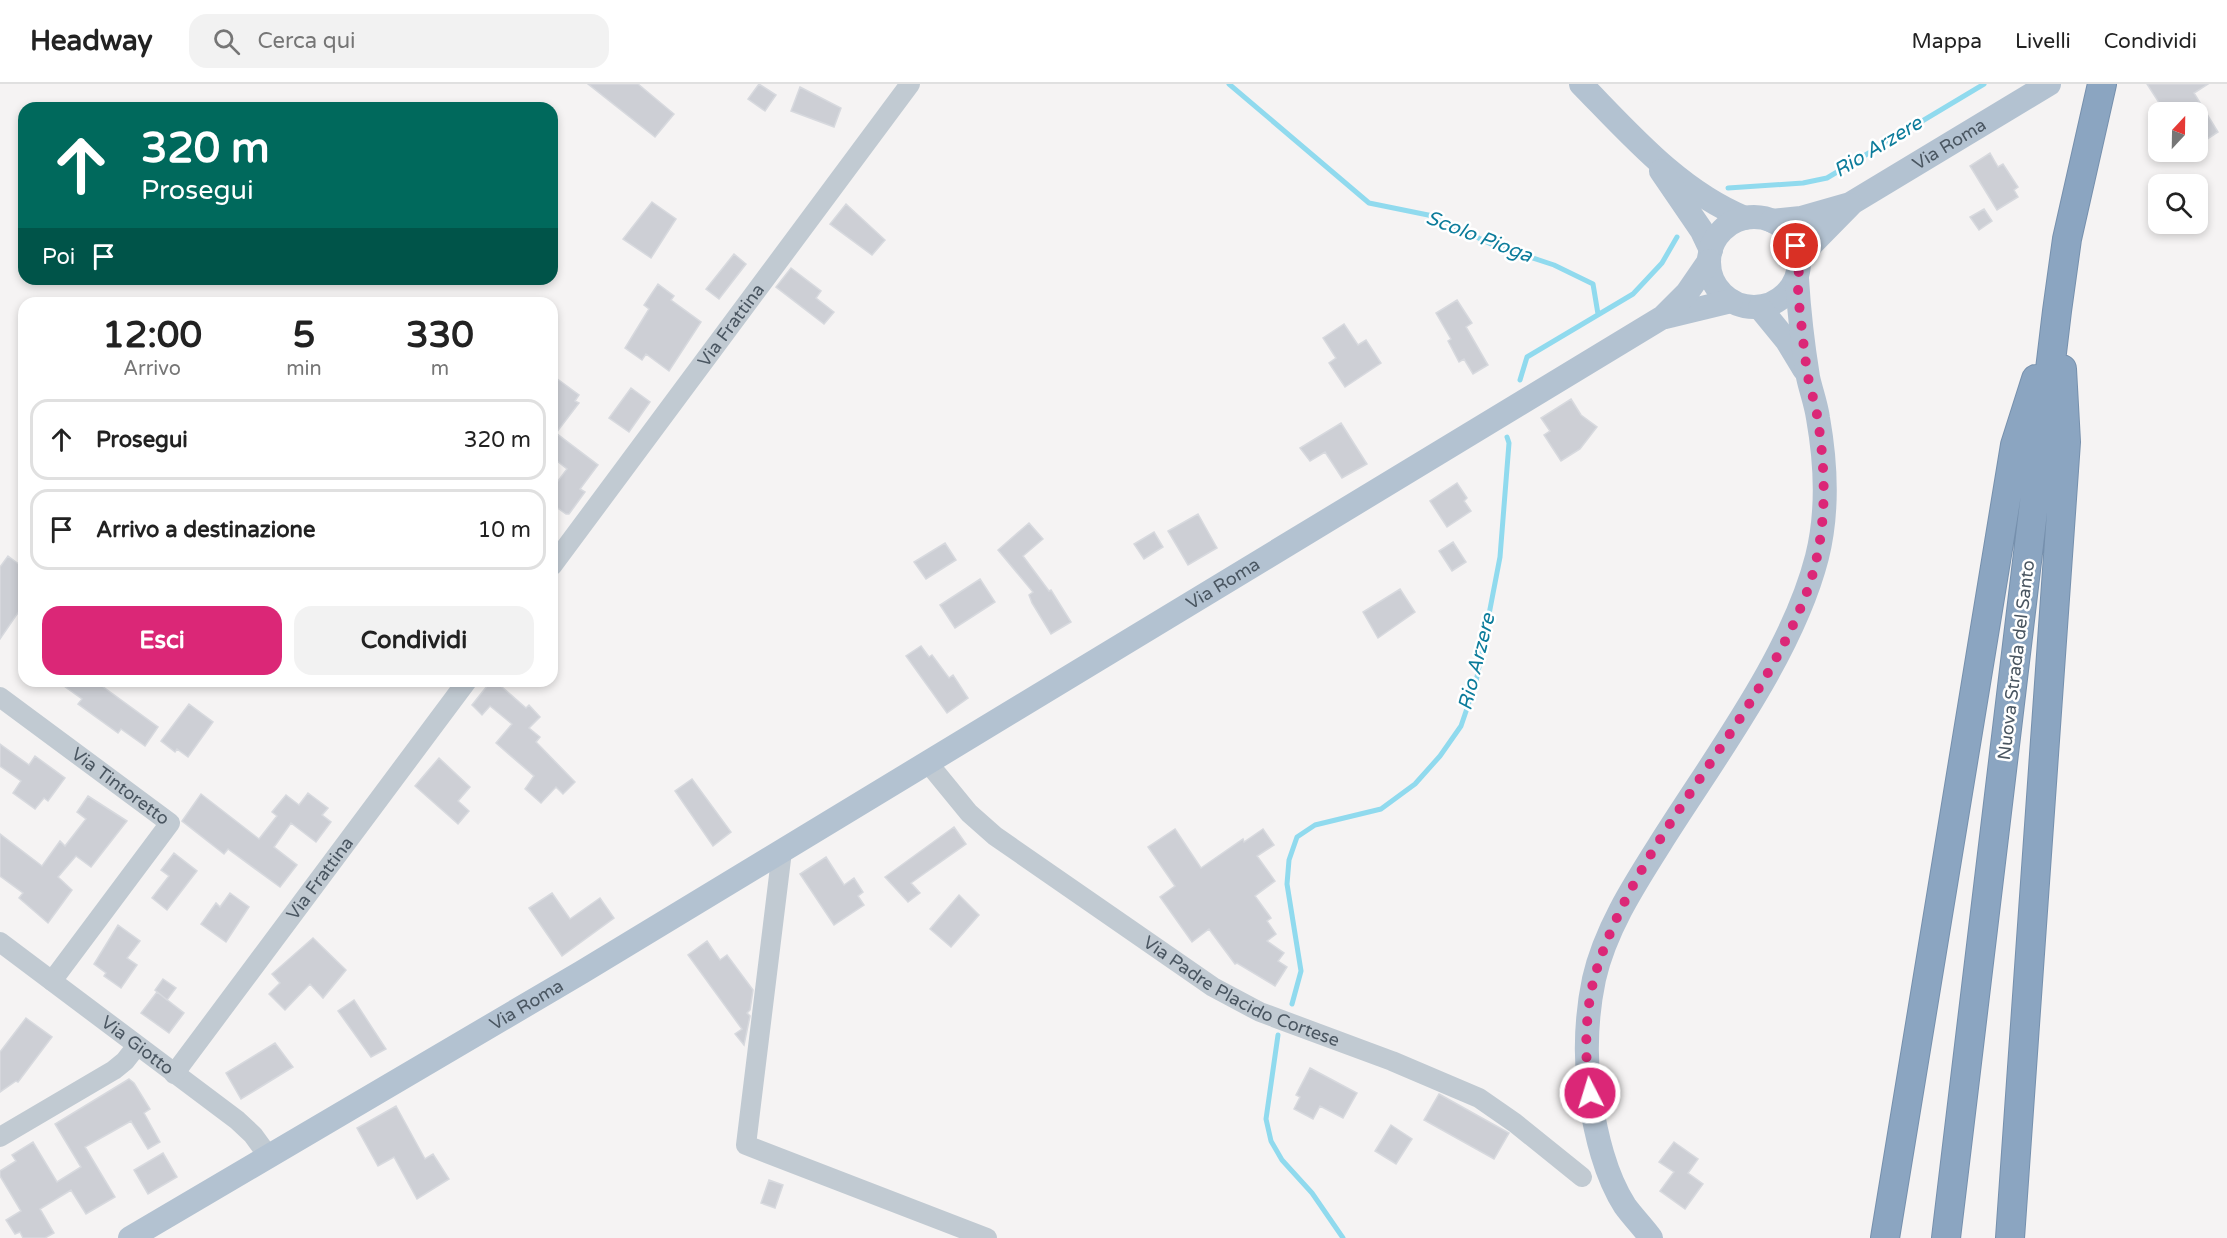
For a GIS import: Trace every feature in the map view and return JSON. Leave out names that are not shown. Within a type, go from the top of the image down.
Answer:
[{"type":"highway","name":"Nuova Strada del Santo","points":[[1946,1238],[2057,311],[2067,239],[2102,84]]},
{"type":"highway","points":[[1885,1238],[2015,446],[2057,311]]},
{"type":"highway","points":[[2010,1238],[2066,442],[2066,403],[2057,311]]},
{"type":"main road","points":[[1581,84],[1651,156],[1702,231],[1710,256],[1711,277],[1719,291],[1740,306],[1760,308],[1775,303],[1788,293],[1798,268]]},
{"type":"main road","name":"Via Roma","points":[[1772,221],[1801,218],[1850,204],[2049,84]]},
{"type":"main road","points":[[1651,156],[1726,210],[1745,218],[1772,221],[1791,235],[1798,268],[1808,377],[1818,419],[1824,477],[1824,506],[1817,556],[1805,596],[1779,652],[1633,888],[1606,944],[1594,978],[1587,1031],[1587,1076],[1595,1128],[1610,1175],[1625,1205],[1651,1238]]},
{"type":"main road","name":"Via Roma","points":[[1798,268],[1850,204]]},
{"type":"main road","points":[[1710,256],[1718,236],[1730,224],[1745,218]]},
{"type":"main road","name":"Via Roma","points":[[130,1238],[782,851],[1663,317],[1687,293],[1710,256]]},
{"type":"main road","name":"Via Roma","points":[[1663,317],[1731,301]]},
{"type":"main road","points":[[1760,308],[1787,341],[1808,377]]},
{"type":"street","name":"Via Frattina","points":[[558,558],[910,84]]},
{"type":"street","name":"Via Frattina","points":[[174,1074],[463,687]]},
{"type":"street","name":"Via Tintoretto","points":[[0,697],[170,823],[52,981]]},
{"type":"street","name":"Via Padre Placido Cortese","points":[[928,763],[969,813],[995,836],[1214,987],[1260,1012],[1392,1061],[1479,1098],[1515,1123],[1582,1177]]},
{"type":"street","points":[[782,851],[746,1145],[987,1238]]},
{"type":"street","name":"Via Giotto","points":[[0,942],[136,1047],[237,1120],[253,1135],[269,1157]]},
{"type":"street","points":[[0,1137],[114,1070],[126,1061],[136,1047]]},
{"type":"building","points":[[588,84],[638,84],[674,114],[655,137]]},
{"type":"building","points":[[759,84],[776,95],[765,111],[748,99]]},
{"type":"building","points":[[2147,84],[2208,84],[2194,93],[2200,102],[2159,102]]},
{"type":"building","points":[[800,87],[841,108],[834,127],[791,111]]},
{"type":"building","points":[[2208,116],[2218,132],[2208,138]]},
{"type":"building","points":[[1990,153],[1998,167],[2003,164],[2018,187],[2014,190],[2018,197],[1997,210],[1970,166]]},
{"type":"building","points":[[652,202],[676,219],[651,258],[623,239]]},
{"type":"building","points":[[846,204],[885,240],[872,255],[830,224]]},
{"type":"building","points":[[1984,209],[1992,221],[1979,230],[1970,217]]},
{"type":"building","points":[[734,254],[746,264],[719,299],[706,289]]},
{"type":"building","points":[[791,268],[821,291],[816,298],[834,312],[824,324],[776,287]]},
{"type":"building","points":[[658,284],[674,296],[671,300],[701,322],[669,371],[646,354],[642,360],[625,348],[649,309],[644,305]]},
{"type":"building","points":[[1457,300],[1472,323],[1466,327],[1488,365],[1473,374],[1464,359],[1459,362],[1448,341],[1451,339],[1436,313]]},
{"type":"building","points":[[1344,324],[1358,345],[1366,340],[1381,363],[1345,387],[1329,363],[1336,358],[1323,338]]},
{"type":"building","points":[[558,379],[579,395],[575,401],[579,403],[558,430]]},
{"type":"building","points":[[631,388],[650,402],[629,432],[609,418]]},
{"type":"building","points":[[1571,399],[1581,415],[1597,427],[1580,449],[1561,461],[1544,435],[1550,431],[1541,418]]},
{"type":"building","points":[[1341,423],[1367,464],[1342,478],[1325,452],[1310,461],[1300,448]]},
{"type":"building","points":[[558,435],[598,465],[580,489],[585,492],[569,514],[558,508],[558,481],[567,469],[558,462]]},
{"type":"building","points":[[1457,483],[1467,498],[1464,501],[1471,511],[1447,527],[1430,501]]},
{"type":"building","points":[[1198,514],[1217,548],[1188,565],[1168,531]]},
{"type":"building","points":[[1029,523],[1043,539],[1023,556],[1049,591],[1051,590],[1071,622],[1051,634],[1032,603],[1029,595],[1033,592],[998,550]]},
{"type":"building","points":[[1154,532],[1163,547],[1144,559],[1134,544]]},
{"type":"building","points":[[1453,542],[1466,562],[1452,571],[1439,551]]},
{"type":"building","points":[[945,543],[956,560],[926,579],[914,562]]},
{"type":"building","points":[[8,556],[18,564],[18,613],[0,639],[0,567]]},
{"type":"building","points":[[980,579],[995,602],[955,628],[940,605]]},
{"type":"building","points":[[1400,589],[1415,612],[1378,638],[1363,612]]},
{"type":"building","points":[[921,646],[929,657],[932,655],[949,678],[953,675],[968,698],[947,713],[906,656]]},
{"type":"building","points":[[65,687],[103,687],[158,727],[145,746],[121,729],[118,733],[78,704],[82,699]]},
{"type":"building","points":[[486,687],[502,687],[526,708],[529,705],[540,717],[529,728],[540,737],[536,742],[575,782],[563,794],[556,787],[541,803],[525,789],[534,776],[496,743],[512,724],[490,706],[482,715],[472,705]]},
{"type":"building","points":[[189,704],[213,722],[188,757],[177,749],[175,752],[161,741]]},
{"type":"building","points":[[0,744],[29,765],[35,756],[65,778],[48,801],[44,798],[35,809],[13,793],[21,781],[0,766]]},
{"type":"building","points":[[439,758],[470,787],[458,801],[469,811],[458,824],[415,786]]},
{"type":"building","points":[[692,779],[731,832],[713,846],[675,791]]},
{"type":"building","points":[[308,793],[328,808],[322,815],[331,822],[316,842],[291,823],[274,847],[297,865],[280,887],[228,849],[224,854],[182,821],[201,794],[259,839],[277,816],[272,812],[286,795],[299,805]]},
{"type":"building","points":[[88,796],[127,821],[91,867],[76,856],[58,877],[72,890],[48,923],[19,898],[23,893],[0,876],[0,834],[42,866],[60,841],[65,846],[86,819],[77,812]]},
{"type":"building","points":[[954,827],[966,844],[911,883],[920,893],[908,902],[885,877]]},
{"type":"building","points":[[1175,829],[1201,868],[1243,839],[1244,842],[1263,829],[1274,845],[1257,856],[1275,881],[1255,896],[1271,918],[1267,921],[1276,934],[1267,941],[1284,953],[1278,961],[1287,967],[1275,986],[1237,963],[1235,964],[1209,929],[1192,942],[1160,897],[1175,886],[1148,847]]},
{"type":"building","points":[[174,853],[197,871],[167,910],[152,898],[169,876],[161,870]]},
{"type":"building","points":[[826,857],[844,885],[854,878],[863,892],[858,896],[864,905],[834,925],[800,874]]},
{"type":"building","points":[[230,893],[249,907],[226,942],[201,924],[216,903],[220,907]]},
{"type":"building","points":[[552,893],[570,919],[600,898],[614,918],[562,956],[529,908]]},
{"type":"building","points":[[959,895],[979,915],[951,947],[930,929]]},
{"type":"building","points":[[118,925],[140,941],[127,958],[137,965],[121,988],[104,976],[106,973],[94,964]]},
{"type":"building","points":[[313,938],[346,970],[323,998],[310,984],[285,1010],[269,994],[280,983],[272,974]]},
{"type":"building","points":[[707,941],[720,960],[727,955],[753,990],[750,1010],[747,1013],[750,1016],[744,1045],[735,1034],[742,1029],[688,955]]},
{"type":"building","points":[[163,979],[176,988],[167,1000],[155,990]]},
{"type":"building","points":[[157,992],[184,1013],[169,1033],[141,1013]]},
{"type":"building","points":[[354,1000],[386,1049],[371,1057],[338,1011]]},
{"type":"building","points":[[26,1018],[52,1037],[18,1082],[16,1081],[0,1092],[0,1052]]},
{"type":"building","points":[[275,1043],[293,1067],[241,1099],[226,1073]]},
{"type":"building","points":[[1310,1068],[1357,1093],[1343,1118],[1320,1106],[1313,1119],[1294,1109],[1300,1097],[1296,1095]]},
{"type":"building","points":[[129,1079],[134,1083],[150,1109],[144,1113],[160,1142],[148,1149],[131,1121],[85,1147],[115,1197],[86,1214],[71,1190],[40,1209],[54,1233],[45,1238],[23,1238],[20,1232],[15,1234],[6,1220],[21,1211],[0,1176],[0,1171],[16,1161],[12,1155],[33,1142],[57,1182],[81,1167],[55,1124]]},
{"type":"building","points":[[1439,1094],[1509,1133],[1494,1159],[1424,1120]]},
{"type":"building","points":[[396,1106],[425,1159],[433,1154],[449,1179],[417,1199],[394,1157],[378,1166],[357,1128]]},
{"type":"building","points":[[1391,1125],[1412,1139],[1396,1164],[1375,1151]]},
{"type":"building","points":[[1674,1142],[1698,1159],[1688,1173],[1703,1184],[1685,1209],[1660,1191],[1674,1172],[1659,1162]]},
{"type":"building","points":[[163,1153],[177,1177],[148,1194],[134,1170]]},
{"type":"building","points":[[769,1180],[783,1185],[775,1208],[761,1203]]},
{"type":"waterway","name":"Scolo Pioga","points":[[1229,84],[1369,203],[1433,216],[1491,244],[1554,265],[1593,284],[1598,314]]},
{"type":"waterway","name":"Rio Arzere","points":[[1728,188],[1803,183],[1827,178],[1984,84]]},
{"type":"waterway","name":"Scolo Pioga","points":[[1520,380],[1527,357],[1633,294],[1662,263],[1677,237]]},
{"type":"waterway","name":"Rio Arzere","points":[[1292,1004],[1301,971],[1287,884],[1289,860],[1297,837],[1315,825],[1381,809],[1415,784],[1440,756],[1461,726],[1476,682],[1500,557],[1509,443],[1507,437]]},
{"type":"waterway","name":"Rio Arzere","points":[[1278,1035],[1266,1119],[1271,1141],[1282,1160],[1312,1193],[1343,1238]]},
{"type":"route","points":[[1590,1093],[1587,1076],[1587,1031],[1594,978],[1606,944],[1638,878],[1727,739],[1779,652],[1805,596],[1817,556],[1824,516],[1824,477],[1818,419],[1808,377],[1798,302],[1799,257],[1796,246]]}]
